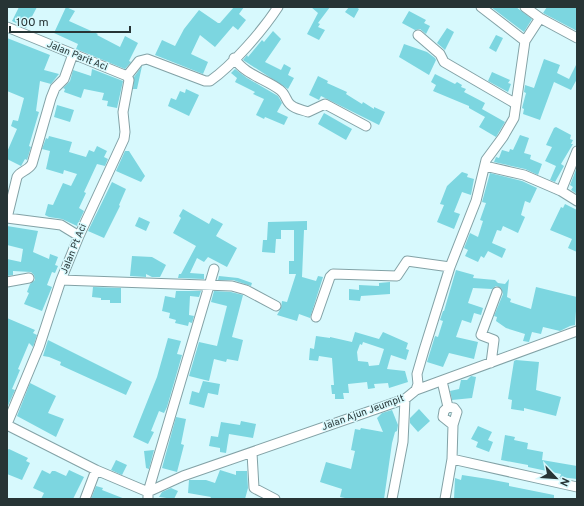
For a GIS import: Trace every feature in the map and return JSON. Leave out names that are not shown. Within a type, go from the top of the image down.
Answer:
[{"type":"street","points":[[126,76],[139,61],[148,59],[205,81],[210,81],[269,21],[278,7]]},
{"type":"street","points":[[481,7],[525,42]]},
{"type":"street","points":[[526,7],[540,18],[577,38]]},
{"type":"street","points":[[417,387],[417,374],[450,267],[476,201],[486,160],[514,118],[525,42],[540,18]]},
{"type":"street","name":"Jalan Parit Aci","points":[[7,27],[126,76]]},
{"type":"street","points":[[418,35],[440,54],[444,62],[516,104]]},
{"type":"street","points":[[73,54],[64,79],[56,88],[51,98],[32,164],[29,169],[19,174],[17,177],[7,218],[61,225],[78,236]]},
{"type":"street","points":[[234,58],[239,65],[282,92],[292,106],[308,112],[325,104],[366,126]]},
{"type":"street","name":"Jalan Pt Aci","points":[[8,421],[39,347],[61,280],[78,236],[124,139],[125,132],[123,112],[129,80],[126,76]]},
{"type":"street","points":[[561,191],[577,151]]},
{"type":"street","points":[[485,166],[524,175],[561,191],[577,201]]},
{"type":"street","points":[[316,318],[330,277],[333,274],[397,276],[407,261],[450,267]]},
{"type":"street","points":[[8,421],[96,470],[150,492],[214,269]]},
{"type":"street","points":[[7,282],[30,278]]},
{"type":"street","points":[[61,280],[232,286],[240,288],[276,306]]},
{"type":"street","points":[[491,363],[494,340],[481,335],[497,292]]},
{"type":"street","name":"Jalan Ajun Jeumpit","points":[[150,492],[183,476],[405,399],[417,387],[442,381],[577,331]]},
{"type":"street","points":[[442,381],[448,407],[454,408],[457,412],[453,425],[452,460],[445,499]]},
{"type":"street","points":[[392,499],[402,450],[405,399]]},
{"type":"street","points":[[252,453],[254,488],[275,499]]},
{"type":"street","points":[[452,460],[577,487]]},
{"type":"street","points":[[85,499],[96,470]]},
{"type":"building","points":[[19,7],[37,7],[26,28],[12,21]]},
{"type":"building","points":[[66,7],[75,11],[69,21],[98,34],[97,35],[120,47],[125,36],[138,43],[129,61],[131,62],[125,69],[76,49],[78,44],[54,33]]},
{"type":"building","points":[[234,7],[244,7],[239,14],[246,20],[238,30],[233,26],[215,47],[200,35],[191,54],[208,62],[203,74],[155,55],[162,40],[175,46],[184,29],[199,10],[220,23]]},
{"type":"building","points":[[311,7],[330,7],[318,23],[320,24],[318,27],[325,30],[319,40],[307,34],[318,13]]},
{"type":"building","points":[[349,7],[356,7],[359,9],[354,18],[345,12]]},
{"type":"building","points":[[491,7],[516,7],[532,19],[524,32]]},
{"type":"building","points":[[547,7],[577,7],[577,31],[543,13]]},
{"type":"building","points":[[409,11],[426,20],[424,23],[430,26],[426,34],[420,29],[415,30],[402,23]]},
{"type":"building","points":[[447,28],[454,32],[445,50],[437,43]]},
{"type":"building","points":[[273,31],[281,39],[265,62],[281,70],[284,64],[291,68],[288,75],[294,78],[288,89],[243,60],[247,55],[248,57],[262,40],[264,42]]},
{"type":"building","points":[[496,35],[503,38],[496,52],[489,48]]},
{"type":"building","points":[[7,38],[50,55],[44,70],[59,74],[51,84],[40,81],[36,111],[39,112],[29,146],[31,147],[27,160],[25,159],[21,166],[7,159],[7,152],[17,129],[11,126],[13,120],[18,121],[24,98],[7,91]]},
{"type":"building","points":[[404,44],[427,52],[435,58],[436,60],[429,75],[399,57]]},
{"type":"building","points":[[544,59],[560,65],[557,73],[569,79],[577,63],[577,79],[571,90],[554,82],[540,120],[523,114],[524,109],[522,108],[526,93],[524,92],[525,85],[534,88]]},
{"type":"building","points":[[142,66],[137,89],[133,89],[134,77]]},
{"type":"building","points":[[92,69],[123,81],[117,108],[107,106],[108,101],[102,100],[104,93],[84,89],[81,98],[64,92],[65,89],[63,88],[70,81],[73,70],[91,76]]},
{"type":"building","points":[[235,69],[247,78],[278,96],[282,103],[277,112],[288,117],[284,125],[256,115],[264,99],[253,94],[255,92],[235,82],[237,78],[231,73]]},
{"type":"building","points":[[492,72],[510,80],[508,83],[511,84],[508,92],[488,81]]},
{"type":"building","points":[[435,74],[455,84],[457,82],[462,85],[461,87],[466,89],[464,92],[485,103],[482,109],[505,122],[496,137],[479,127],[485,117],[469,108],[469,106],[433,91],[436,85],[431,82]]},
{"type":"building","points":[[318,76],[328,81],[327,83],[347,92],[346,94],[362,104],[363,102],[374,109],[374,107],[385,112],[379,125],[321,96],[319,100],[309,95]]},
{"type":"building","points":[[186,89],[199,95],[189,116],[168,106],[171,98],[176,100],[180,91],[185,93]]},
{"type":"building","points":[[57,105],[74,110],[70,122],[54,117]]},
{"type":"building","points":[[324,113],[352,129],[346,140],[318,124]]},
{"type":"building","points":[[556,127],[571,135],[570,139],[573,140],[571,144],[573,144],[561,164],[564,166],[555,182],[550,180],[556,166],[545,161],[552,147],[546,145],[554,128]]},
{"type":"building","points":[[520,135],[529,138],[524,153],[531,155],[530,159],[542,164],[538,175],[525,169],[494,162],[496,157],[499,158],[502,150],[509,152],[510,149],[513,150]]},
{"type":"building","points":[[49,136],[72,142],[69,152],[86,157],[89,150],[94,152],[97,146],[107,151],[104,157],[108,159],[105,166],[97,164],[84,192],[86,193],[79,208],[84,211],[77,226],[62,219],[45,215],[48,204],[53,205],[63,183],[71,186],[77,174],[64,170],[63,174],[46,169],[50,151],[42,149],[46,138],[48,139]]},
{"type":"building","points":[[125,151],[129,151],[145,176],[141,182],[116,171]]},
{"type":"building","points":[[577,167],[577,194],[571,190],[573,187],[570,185]]},
{"type":"building","points":[[462,172],[468,174],[467,177],[474,179],[471,195],[462,192],[454,212],[460,214],[454,229],[437,222],[444,205],[440,204],[447,186]]},
{"type":"building","points":[[490,173],[522,181],[537,188],[530,203],[525,201],[521,215],[525,217],[518,233],[503,226],[501,231],[497,230],[492,243],[506,249],[502,258],[488,251],[484,258],[481,256],[478,262],[465,256],[468,250],[464,248],[470,233],[478,237],[483,221],[480,220],[486,203],[482,202]]},
{"type":"building","points":[[112,182],[126,189],[119,205],[120,206],[104,238],[88,231]]},
{"type":"building","points":[[565,204],[577,210],[577,252],[568,248],[572,239],[550,230],[561,207],[563,208]]},
{"type":"building","points":[[183,209],[209,224],[212,218],[223,224],[216,236],[237,248],[227,267],[208,257],[204,262],[197,258],[190,273],[204,274],[204,279],[178,278],[196,246],[173,233],[181,218],[179,216]]},
{"type":"building","points":[[139,217],[150,222],[146,231],[135,226]]},
{"type":"building","points":[[307,221],[307,230],[304,230],[302,277],[316,281],[318,276],[323,277],[310,318],[299,314],[297,321],[277,315],[281,308],[282,301],[287,302],[296,274],[289,274],[289,261],[294,261],[294,230],[281,230],[281,239],[276,239],[275,253],[262,252],[263,240],[267,240],[268,222]]},
{"type":"building","points":[[7,226],[38,231],[33,252],[49,259],[50,254],[58,257],[55,265],[58,266],[55,273],[52,272],[47,285],[52,287],[42,311],[24,304],[29,293],[27,292],[30,284],[35,280],[34,275],[31,272],[13,271],[13,275],[7,276],[7,259],[21,262],[23,249],[7,245]]},
{"type":"building","points":[[132,256],[152,257],[166,265],[160,277],[152,277],[146,274],[146,277],[130,276]]},
{"type":"building","points":[[456,270],[474,275],[473,278],[495,280],[498,283],[505,284],[509,279],[507,297],[511,299],[510,302],[531,309],[536,287],[577,297],[575,325],[560,331],[543,327],[541,334],[532,332],[529,342],[523,341],[525,334],[506,328],[496,321],[497,317],[494,316],[503,294],[501,288],[496,286],[492,289],[473,288],[468,303],[483,308],[481,315],[474,313],[471,323],[462,320],[456,337],[478,342],[474,359],[449,353],[443,367],[427,362],[435,336],[438,337],[443,321],[440,320]]},
{"type":"building","points":[[219,276],[238,278],[252,283],[251,286],[233,280],[218,280]]},
{"type":"building","points":[[390,282],[390,294],[361,296],[360,301],[349,300],[349,289],[359,290],[359,285],[379,286],[379,283]]},
{"type":"building","points":[[93,287],[121,288],[121,303],[110,303],[110,300],[101,300],[101,298],[92,297]]},
{"type":"building","points":[[176,291],[201,291],[199,297],[190,296],[189,315],[194,316],[192,323],[189,322],[188,326],[175,323],[176,320],[169,318],[170,313],[162,311],[165,296],[175,298]]},
{"type":"building","points":[[214,291],[231,292],[243,295],[232,337],[243,340],[238,361],[227,359],[226,362],[214,359],[209,381],[189,376],[199,342],[217,346],[227,306],[211,302]]},
{"type":"building","points":[[7,318],[35,330],[33,333],[37,335],[33,347],[29,343],[18,369],[20,370],[12,389],[15,390],[7,408]]},
{"type":"building","points":[[355,332],[379,339],[383,332],[408,343],[406,349],[409,350],[406,360],[391,355],[387,369],[405,371],[408,382],[389,388],[388,383],[374,384],[375,388],[368,389],[367,382],[348,384],[349,393],[343,393],[344,399],[335,399],[335,394],[332,394],[331,385],[334,385],[332,358],[319,356],[318,361],[309,360],[310,348],[314,349],[316,336],[330,337],[352,342]],"holes":[[[363,342],[384,349],[379,365],[369,366],[368,362],[358,361],[357,352],[360,344],[362,345]]]},
{"type":"building","points":[[168,338],[181,341],[177,354],[182,355],[167,407],[164,413],[159,411],[151,431],[154,432],[148,444],[133,437],[157,377]]},
{"type":"building","points":[[48,340],[132,382],[126,395],[60,365],[61,362],[43,356]]},
{"type":"building","points":[[514,361],[539,362],[536,390],[561,397],[556,416],[524,408],[524,411],[511,409],[512,400],[508,399]]},
{"type":"building","points":[[471,376],[476,377],[472,398],[452,400],[450,391],[459,389],[461,380],[467,380]]},
{"type":"building","points":[[203,381],[220,384],[218,395],[208,393],[204,408],[189,404],[192,391],[199,393]]},
{"type":"building","points":[[30,383],[56,396],[48,413],[64,419],[56,437],[17,416]]},
{"type":"building","points":[[419,409],[430,421],[418,432],[410,423],[410,418]]},
{"type":"building","points":[[392,410],[398,425],[392,443],[384,499],[350,499],[340,497],[342,489],[320,482],[326,462],[351,469],[355,451],[351,450],[355,429],[360,430],[361,428],[383,432],[377,418],[382,413]]},
{"type":"building","points":[[176,417],[186,419],[181,444],[184,445],[177,472],[162,468]]},
{"type":"building","points":[[241,421],[256,424],[253,438],[229,434],[226,453],[220,452],[220,448],[209,446],[211,436],[218,437],[221,422],[240,425]]},
{"type":"building","points":[[478,426],[492,432],[488,440],[493,442],[489,452],[476,447],[478,442],[471,439]]},
{"type":"building","points":[[505,435],[515,437],[514,440],[528,443],[527,449],[543,452],[542,460],[577,466],[577,479],[560,477],[561,474],[528,467],[528,465],[501,460]]},
{"type":"building","points":[[9,449],[28,458],[26,461],[30,463],[22,480],[7,474],[7,450]]},
{"type":"building","points":[[154,450],[149,469],[146,468],[144,451]]},
{"type":"building","points":[[116,460],[127,465],[122,475],[111,470]]},
{"type":"building","points":[[42,470],[50,474],[52,471],[55,471],[66,476],[69,470],[84,477],[73,499],[41,499],[44,493],[33,488]]},
{"type":"building","points":[[220,470],[236,475],[236,471],[247,471],[248,488],[245,499],[210,499],[211,497],[188,493],[189,480],[206,480],[215,483]]},
{"type":"building","points":[[462,475],[509,483],[509,486],[554,495],[554,499],[454,499],[455,478],[461,480]]},
{"type":"building","points":[[96,486],[103,488],[102,490],[125,499],[91,499]]},
{"type":"building","points":[[171,488],[178,491],[174,499],[159,497],[162,492]]}]
